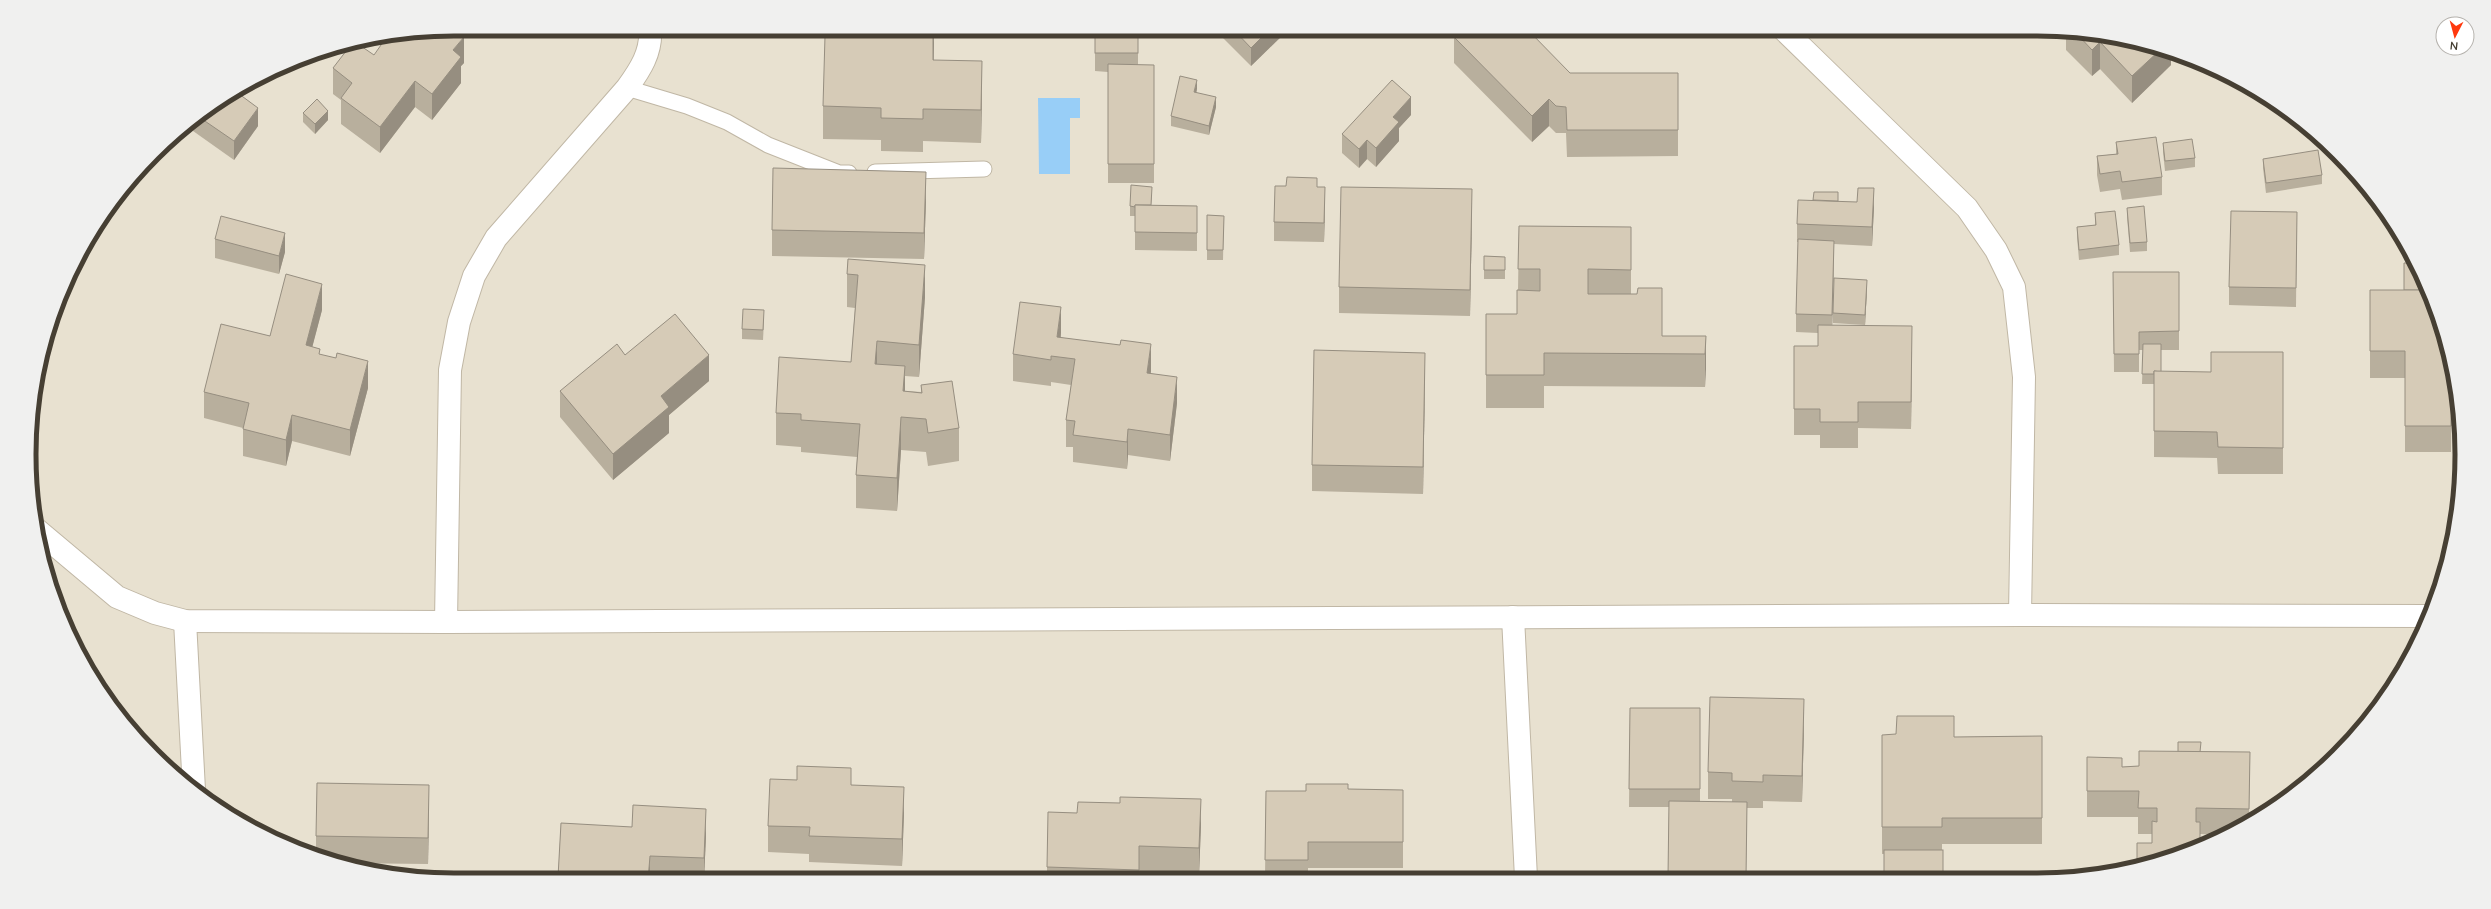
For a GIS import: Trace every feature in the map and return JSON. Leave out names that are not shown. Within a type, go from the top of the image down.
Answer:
[{"type":"street","points":[[446,622],[450,370],[459,322],[474,276],[496,238],[627,88],[643,65],[651,36]]},
{"type":"street","points":[[1790,36],[1967,208],[1996,250],[2014,287],[2024,377],[2020,615]]},
{"type":"street","points":[[44,536],[117,597],[155,613],[185,620],[446,622],[2020,615],[2423,616]]},
{"type":"street","points":[[1513,617],[1526,873]]},
{"type":"street","points":[[185,620],[194,781]]},
{"type":"lane","points":[[627,88],[687,106],[727,122],[768,145],[839,173],[984,169]]},
{"type":"shaded area","points":[[2036,36],[2091,40],[2145,50],[2171,58],[2222,79],[2246,92],[2291,122],[2332,159],[2351,179],[2369,200],[2399,245],[2412,269],[2433,320],[2441,346],[2451,400],[2455,454],[2454,482],[2447,536],[2441,563],[2423,615],[2399,664],[2369,709],[2332,750],[2312,769],[2291,787],[2269,802],[2222,830],[2171,851],[2145,859],[2091,869],[2036,873],[454,873],[400,869],[346,859],[320,851],[269,830],[222,802],[200,787],[179,769],[140,730],[122,709],[92,664],[79,640],[58,589],[50,563],[44,536],[37,482],[37,427],[44,373],[50,346],[58,320],[79,269],[92,245],[122,200],[159,159],[200,122],[245,92],[269,79],[320,58],[346,50],[373,44],[427,37]]},
{"type":"water","points":[[1038,98],[1080,98],[1080,118],[1070,118],[1070,174],[1039,174]]},
{"type":"building","points":[[825,36],[933,36],[933,60],[982,61],[981,110],[923,109],[923,119],[881,118],[881,108],[823,106]]},
{"type":"building","points":[[1095,36],[1138,36],[1138,53],[1095,53]]},
{"type":"building","points":[[1240,36],[1263,36],[1251,48]]},
{"type":"building","points":[[1534,36],[1570,73],[1678,73],[1678,130],[1567,130],[1566,107],[1556,106],[1549,99],[1532,116],[1454,37]]},
{"type":"building","points":[[427,37],[464,37],[453,50],[461,57],[432,94],[415,81],[380,127],[341,98],[352,83],[333,68],[347,50],[362,47],[374,55],[383,43]]},
{"type":"building","points":[[2082,39],[2118,44],[2156,53],[2132,76],[2100,42],[2092,50]]},
{"type":"building","points":[[1108,64],[1154,65],[1154,164],[1108,164]]},
{"type":"building","points":[[1180,76],[1197,80],[1194,92],[1216,97],[1209,126],[1171,116]]},
{"type":"building","points":[[1392,80],[1411,97],[1393,117],[1399,122],[1376,148],[1367,140],[1359,149],[1342,134]]},
{"type":"building","points":[[240,95],[258,108],[234,141],[203,120]]},
{"type":"building","points":[[317,99],[328,111],[315,124],[303,113]]},
{"type":"building","points":[[2156,137],[2162,177],[2122,182],[2120,171],[2100,174],[2097,156],[2118,154],[2116,142]]},
{"type":"building","points":[[2192,139],[2195,158],[2165,161],[2163,143]]},
{"type":"building","points":[[2318,150],[2322,175],[2266,183],[2263,159]]},
{"type":"building","points":[[773,168],[926,172],[924,233],[772,230]]},
{"type":"building","points":[[1287,177],[1317,178],[1317,187],[1325,187],[1324,223],[1274,222],[1275,186],[1286,186]]},
{"type":"building","points":[[1131,185],[1152,187],[1151,205],[1135,205],[1135,207],[1130,206]]},
{"type":"building","points":[[1341,187],[1472,189],[1470,290],[1339,287]]},
{"type":"building","points":[[1858,188],[1874,188],[1872,227],[1797,224],[1798,200],[1857,202]]},
{"type":"building","points":[[1814,192],[1838,192],[1838,201],[1813,200]]},
{"type":"building","points":[[1135,205],[1197,206],[1197,233],[1135,232]]},
{"type":"building","points":[[2144,206],[2147,242],[2130,243],[2127,208]]},
{"type":"building","points":[[2115,211],[2119,245],[2079,250],[2077,227],[2096,225],[2095,213]]},
{"type":"building","points":[[2231,211],[2297,212],[2296,288],[2229,287]]},
{"type":"building","points":[[1207,215],[1224,216],[1223,250],[1207,250]]},
{"type":"building","points":[[221,216],[285,233],[279,256],[215,239]]},
{"type":"building","points":[[1519,226],[1631,227],[1631,270],[1588,269],[1588,294],[1637,294],[1638,288],[1662,288],[1662,336],[1706,336],[1705,354],[1544,353],[1544,375],[1486,375],[1486,314],[1517,314],[1517,290],[1540,291],[1540,269],[1518,269]]},
{"type":"building","points":[[1798,239],[1834,241],[1832,315],[1796,314]]},
{"type":"building","points":[[1484,256],[1505,257],[1505,270],[1484,270]]},
{"type":"building","points":[[848,259],[925,265],[919,345],[877,341],[875,364],[905,366],[903,391],[922,393],[921,385],[952,381],[959,428],[928,433],[926,419],[901,417],[897,478],[856,475],[860,424],[801,420],[801,414],[776,413],[779,357],[851,362],[858,275],[847,274]]},
{"type":"building","points":[[2404,263],[2409,263],[2421,290],[2404,290]]},
{"type":"building","points":[[2113,272],[2179,272],[2179,331],[2139,332],[2139,354],[2114,354]]},
{"type":"building","points":[[286,274],[322,284],[306,345],[320,349],[319,354],[336,358],[337,353],[368,361],[350,430],[292,415],[286,440],[243,429],[249,403],[204,392],[221,324],[270,336]]},
{"type":"building","points":[[1834,278],[1867,280],[1865,315],[1833,313]]},
{"type":"building","points":[[2370,290],[2421,290],[2433,320],[2447,373],[2451,400],[2451,426],[2405,426],[2405,351],[2370,351]]},
{"type":"building","points":[[1020,302],[1061,307],[1057,337],[1120,345],[1121,340],[1151,344],[1147,373],[1177,377],[1170,435],[1128,429],[1127,442],[1073,435],[1075,421],[1066,420],[1075,359],[1051,356],[1051,360],[1013,354]]},
{"type":"building","points":[[743,309],[764,310],[763,330],[742,329]]},
{"type":"building","points":[[675,314],[709,355],[661,396],[669,407],[613,454],[560,391],[617,344],[625,355]]},
{"type":"building","points":[[1818,325],[1912,326],[1911,402],[1858,402],[1858,422],[1820,422],[1820,409],[1794,409],[1794,346],[1818,346]]},
{"type":"building","points":[[2143,344],[2161,344],[2161,372],[2154,371],[2154,374],[2142,374]]},
{"type":"building","points":[[1314,350],[1425,353],[1423,467],[1312,465]]},
{"type":"building","points":[[2211,352],[2283,352],[2283,448],[2218,447],[2217,432],[2154,431],[2154,371],[2211,372]]},
{"type":"building","points":[[1710,697],[1804,699],[1802,776],[1763,775],[1763,782],[1732,781],[1732,773],[1708,772]]},
{"type":"building","points":[[1630,708],[1700,708],[1700,789],[1629,789]]},
{"type":"building","points":[[1897,716],[1954,716],[1954,737],[2042,736],[2042,818],[1942,818],[1942,827],[1882,827],[1882,735],[1896,734]]},
{"type":"building","points":[[2178,742],[2201,742],[2200,752],[2178,752]]},
{"type":"building","points":[[2139,751],[2250,752],[2249,809],[2196,808],[2196,822],[2200,822],[2200,840],[2171,851],[2137,861],[2137,843],[2152,843],[2152,821],[2157,822],[2157,808],[2138,808],[2139,791],[2087,791],[2087,757],[2122,758],[2122,767],[2139,766]]},
{"type":"building","points":[[797,766],[851,768],[851,785],[904,787],[902,839],[809,836],[810,827],[768,826],[770,779],[797,780]]},
{"type":"building","points":[[317,783],[429,785],[428,838],[316,836]]},
{"type":"building","points":[[1306,784],[1348,784],[1348,789],[1403,790],[1403,842],[1308,842],[1308,860],[1265,860],[1266,791],[1306,791]]},
{"type":"building","points":[[1120,797],[1201,799],[1199,848],[1139,846],[1139,870],[1047,867],[1048,812],[1077,813],[1078,802],[1120,803]]},
{"type":"building","points":[[1669,801],[1747,802],[1746,873],[1668,873]]},
{"type":"building","points":[[633,805],[706,809],[704,858],[650,856],[649,873],[558,873],[561,823],[632,827]]},
{"type":"building","points":[[1884,850],[1943,850],[1943,873],[1884,873]]}]
